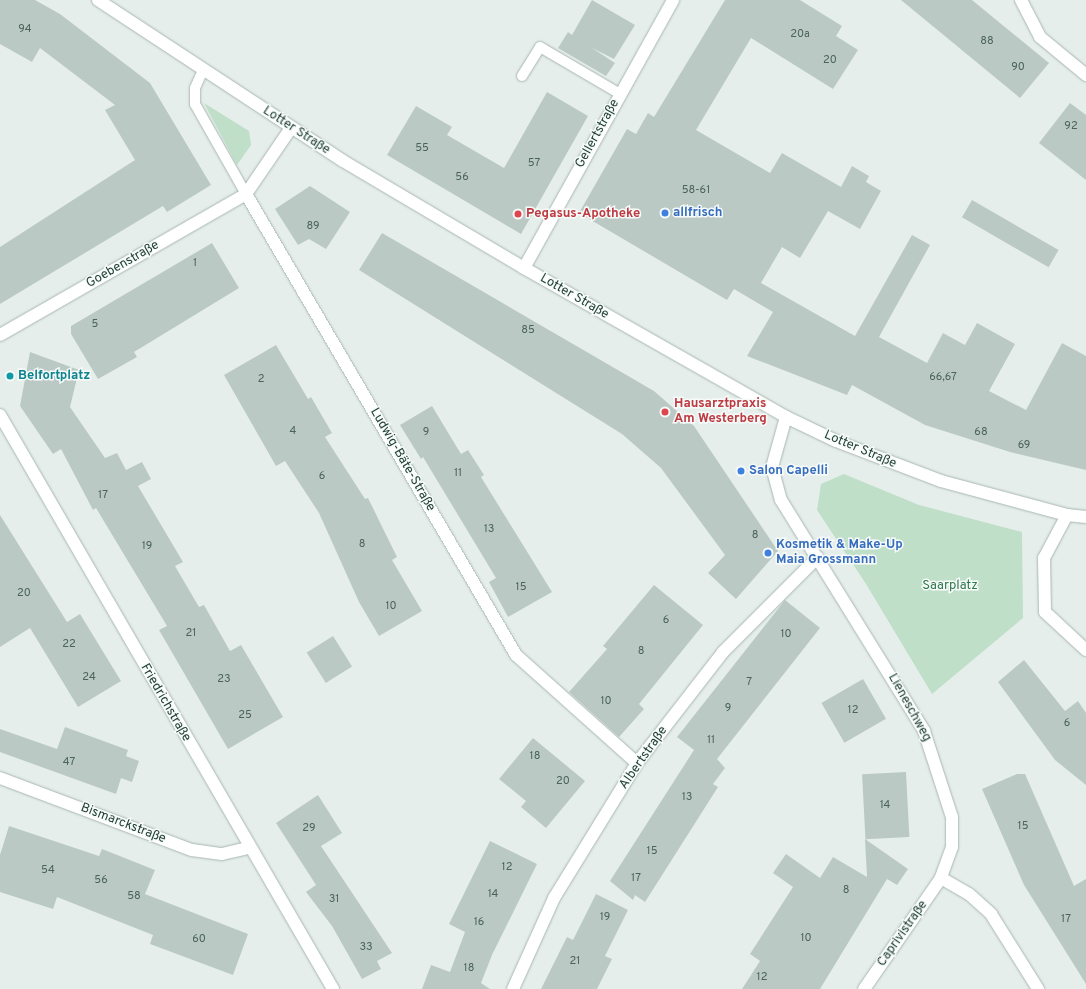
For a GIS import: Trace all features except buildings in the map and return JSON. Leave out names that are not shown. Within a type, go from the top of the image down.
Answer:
[{"type":"street","name":"Lotter Straße","points":[[98,0],[291,128],[524,268],[786,417],[836,441],[941,482],[1067,515],[1086,517]]},
{"type":"street","name":"Gellertstraße","points":[[524,268],[673,0]]},
{"type":"street","points":[[1020,0],[1040,37],[1086,75]]},
{"type":"street","points":[[246,194],[291,128]]},
{"type":"street","name":"Goebenstraße","points":[[0,336],[246,194]]},
{"type":"street","name":"Ludwig-Bäte-Straße","points":[[246,194],[516,654],[637,763]]},
{"type":"street","name":"Friedrichstraße","points":[[0,415],[248,848],[333,989]]},
{"type":"street","name":"Lieneschweg","points":[[786,417],[772,467],[781,500],[818,557],[924,731],[952,817],[952,847],[941,878]]},
{"type":"street","points":[[1067,515],[1044,558],[1045,612],[1086,650]]},
{"type":"street","name":"Albertstraße","points":[[513,989],[554,898],[637,763],[723,652],[818,557]]},
{"type":"street","name":"Bismarckstraße","points":[[0,778],[192,850],[222,854],[248,848]]},
{"type":"street","points":[[941,878],[969,894],[991,914],[1038,989]]},
{"type":"street","name":"Caprivistraße","points":[[864,989],[941,878]]},
{"type":"lane","points":[[522,76],[540,47],[620,94]]},
{"type":"lane","points":[[203,70],[195,88],[195,104],[246,194]]},
{"type":"green space","points":[[204,103],[249,131],[251,145],[237,165]]},
{"type":"green space","name":"Saarplatz","points":[[844,474],[919,505],[1022,532],[1023,618],[932,694],[866,584],[817,510],[821,484]]},
{"type":"place","name":"allfrisch","points":[[665,213]]},
{"type":"place","name":"Pegasus-Apotheke","points":[[518,214]]},
{"type":"place","name":"Belfortplatz","points":[[10,376]]},
{"type":"place","name":"Hausarztpraxis Am Westerberg","points":[[665,412]]},
{"type":"place","name":"Salon Capelli","points":[[741,471]]},
{"type":"place","name":"Kosmetik & Make-Up Maia Grossmann","points":[[768,553]]}]
